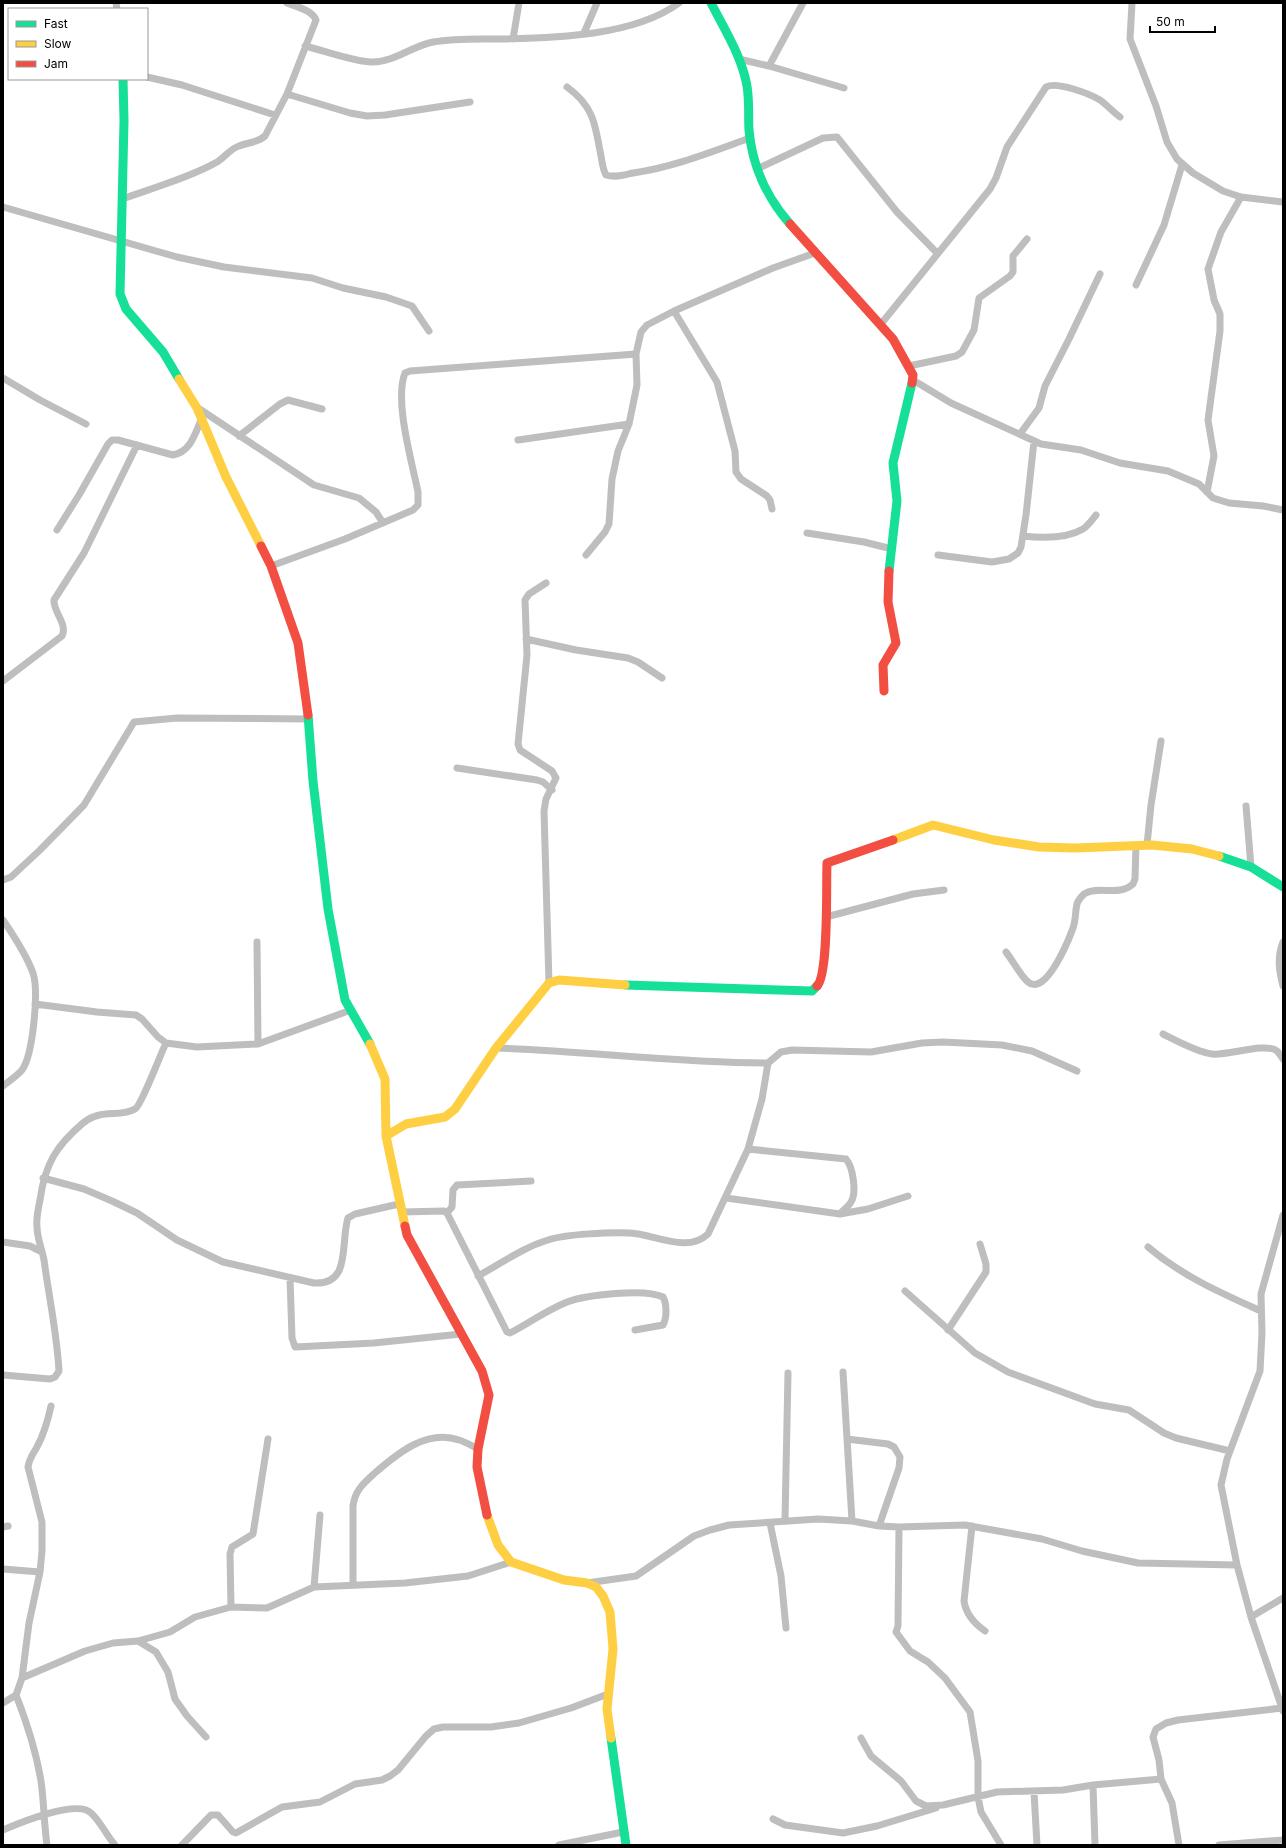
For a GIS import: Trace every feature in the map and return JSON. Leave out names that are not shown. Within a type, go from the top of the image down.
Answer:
[{"type":"street","points":[[122,199],[217,162],[240,146],[260,141],[265,136],[275,115],[288,94],[316,20],[314,16],[287,3]]},
{"type":"street","points":[[514,39],[519,3]]},
{"type":"street","points":[[584,33],[596,3]]},
{"type":"street","points":[[305,46],[372,62],[386,60],[432,42],[546,38],[636,25],[665,13],[679,3]]},
{"type":"street","points":[[711,3],[739,59],[746,82],[750,138],[757,169],[767,191],[778,210],[893,339],[909,366],[914,380],[893,463],[897,501],[889,565],[888,602],[896,643],[883,665],[884,691]]},
{"type":"street","points":[[769,66],[803,3]]},
{"type":"street","points":[[1132,3],[1129,33],[1132,47],[1156,106],[1167,142],[1173,154],[1182,165],[1212,185],[1241,196],[1283,202]]},
{"type":"street","points":[[739,59],[769,66],[844,88]]},
{"type":"street","points":[[148,77],[182,85],[275,115]]},
{"type":"street","points":[[123,80],[122,199],[119,241],[120,294],[126,308],[163,352],[197,408],[226,477],[271,566],[298,643],[309,718],[313,781],[328,908],[338,954],[341,980],[346,1000],[376,1055],[385,1079],[386,1136],[407,1235],[482,1371],[489,1395],[478,1450],[477,1467],[486,1513],[498,1545],[511,1562],[564,1580],[587,1583],[636,1576],[694,1536],[710,1530],[729,1525],[770,1523],[785,1520],[818,1519],[852,1520],[879,1526],[899,1527],[953,1525],[972,1526],[1042,1539],[1082,1551],[1132,1562],[1237,1565]]},
{"type":"street","points":[[881,324],[990,189],[996,178],[1007,147],[1046,87],[1053,84],[1062,85],[1096,98],[1120,117]]},
{"type":"street","points":[[567,87],[588,107],[596,126],[606,176],[611,177],[640,172],[680,163],[750,138]]},
{"type":"street","points":[[288,94],[350,113],[367,116],[384,115],[470,102]]},
{"type":"street","points":[[757,169],[823,138],[837,138],[897,212],[937,253]]},
{"type":"street","points":[[1136,285],[1164,225],[1182,165]]},
{"type":"street","points":[[1207,492],[1214,456],[1208,420],[1220,331],[1220,314],[1214,300],[1208,269],[1221,232],[1241,196]]},
{"type":"street","points":[[3,207],[177,257],[224,267],[312,278],[343,288],[391,298],[412,306],[428,330]]},
{"type":"street","points":[[909,366],[956,356],[962,352],[974,330],[979,298],[1010,276],[1013,270],[1013,256],[1027,239]]},
{"type":"street","points":[[586,555],[605,532],[609,524],[615,465],[618,451],[629,424],[637,385],[636,354],[642,332],[647,326],[674,311],[766,271],[815,253]]},
{"type":"street","points":[[1020,434],[1039,408],[1045,386],[1070,339],[1100,274]]},
{"type":"street","points":[[674,311],[718,382],[735,451],[736,472],[741,480],[767,496],[770,500],[772,509]]},
{"type":"street","points":[[271,566],[345,539],[413,510],[418,505],[418,492],[402,406],[402,380],[405,374],[410,371],[636,354]]},
{"type":"street","points":[[3,378],[40,400],[86,424]]},
{"type":"street","points":[[914,380],[951,403],[1034,441],[1049,446],[1081,450],[1120,463],[1168,471],[1188,478],[1199,484],[1213,498],[1229,503],[1256,505],[1283,510]]},
{"type":"street","points":[[239,436],[288,400],[322,409]]},
{"type":"street","points":[[197,408],[314,485],[359,498],[376,512],[383,523]]},
{"type":"street","points":[[57,530],[108,444],[112,440],[118,440],[173,455],[181,454],[188,449],[202,418]]},
{"type":"street","points":[[518,440],[629,424]]},
{"type":"street","points":[[938,555],[975,561],[1000,561],[1018,553],[1023,536],[1034,441]]},
{"type":"street","points":[[3,681],[62,636],[64,628],[54,607],[54,600],[84,553],[137,445]]},
{"type":"street","points":[[1023,536],[1045,537],[1076,532],[1086,527],[1096,515]]},
{"type":"street","points":[[807,533],[864,542],[892,549]]},
{"type":"street","points":[[546,583],[529,594],[525,600],[528,655],[518,748],[555,774],[556,782],[546,799],[544,824],[549,983]]},
{"type":"street","points":[[526,639],[576,650],[628,658],[638,662],[662,678]]},
{"type":"street","points":[[3,880],[11,876],[40,850],[84,805],[134,722],[177,718],[309,718]]},
{"type":"street","points":[[1147,845],[1152,797],[1161,741]]},
{"type":"street","points":[[457,768],[537,780],[543,782],[552,790]]},
{"type":"street","points":[[1246,806],[1251,867]]},
{"type":"street","points":[[386,1136],[406,1124],[445,1117],[455,1109],[496,1048],[549,983],[559,980],[649,987],[812,990],[820,984],[824,965],[827,863],[881,845],[927,826],[1026,846],[1057,848],[1147,845],[1215,854],[1234,859],[1251,867],[1283,887]]},
{"type":"street","points":[[1006,952],[1028,982],[1034,984],[1043,981],[1057,965],[1074,927],[1077,904],[1084,894],[1094,891],[1122,891],[1133,884],[1135,879],[1136,845]]},
{"type":"street","points":[[826,917],[913,894],[944,890]]},
{"type":"street","points":[[3,920],[17,940],[33,974],[36,991],[28,1051],[22,1070],[3,1086]]},
{"type":"street","points":[[257,942],[258,1044]]},
{"type":"street","points":[[1283,942],[1279,958],[1279,972],[1283,986]]},
{"type":"street","points":[[35,1004],[97,1012],[136,1015],[166,1043],[197,1047],[258,1044],[351,1010]]},
{"type":"street","points":[[1163,1034],[1181,1044],[1209,1054],[1265,1049],[1276,1051],[1283,1059]]},
{"type":"street","points":[[478,1276],[534,1245],[562,1237],[631,1233],[672,1241],[696,1242],[702,1240],[708,1234],[748,1150],[762,1099],[768,1063],[781,1052],[792,1050],[871,1052],[922,1043],[943,1042],[1002,1046],[1032,1051],[1077,1072]]},
{"type":"street","points":[[3,1375],[50,1379],[55,1377],[59,1371],[42,1252],[36,1227],[43,1178],[55,1151],[73,1131],[88,1118],[100,1114],[129,1111],[137,1108],[141,1103],[150,1078],[166,1043]]},
{"type":"street","points":[[496,1048],[576,1052],[664,1059],[768,1063]]},
{"type":"street","points":[[748,1150],[846,1159],[850,1166],[855,1194],[851,1203],[840,1214]]},
{"type":"street","points":[[43,1178],[84,1189],[112,1201],[137,1213],[177,1240],[223,1262],[290,1278],[324,1284],[334,1279],[343,1262],[345,1226],[348,1218],[355,1214],[401,1208],[444,1211],[447,1213],[504,1330],[510,1333],[565,1303],[576,1299],[648,1292],[664,1297],[666,1301],[665,1321],[663,1325],[635,1330]]},
{"type":"street","points":[[447,1213],[452,1207],[452,1190],[457,1185],[531,1181]]},
{"type":"street","points":[[726,1198],[840,1214],[868,1209],[908,1196]]},
{"type":"street","points":[[1179,1845],[1172,1803],[1161,1779],[1159,1760],[1153,1737],[1156,1729],[1162,1725],[1178,1720],[1283,1710],[1251,1617],[1237,1565],[1221,1491],[1222,1478],[1230,1451],[1260,1371],[1262,1333],[1261,1294],[1283,1215]]},
{"type":"street","points":[[3,1242],[30,1246],[42,1252]]},
{"type":"street","points":[[948,1330],[986,1272],[986,1264],[980,1244]]},
{"type":"street","points":[[1148,1247],[1163,1260],[1194,1280],[1261,1311]]},
{"type":"street","points":[[290,1278],[292,1338],[295,1347],[374,1343],[461,1334]]},
{"type":"street","points":[[905,1291],[975,1353],[1008,1372],[1096,1404],[1129,1410],[1164,1433],[1176,1438],[1230,1451]]},
{"type":"street","points":[[843,1372],[852,1520]]},
{"type":"street","points":[[785,1520],[788,1374]]},
{"type":"street","points":[[3,1703],[16,1695],[22,1678],[28,1623],[40,1572],[42,1522],[28,1467],[29,1459],[37,1447],[47,1424],[51,1406]]},
{"type":"street","points":[[353,1584],[352,1506],[354,1497],[359,1488],[395,1456],[406,1448],[422,1441],[440,1438],[458,1440],[478,1450]]},
{"type":"street","points":[[231,1607],[230,1554],[232,1547],[253,1534],[268,1439]]},
{"type":"street","points":[[847,1440],[888,1444],[894,1447],[900,1457],[899,1468],[879,1526]]},
{"type":"street","points":[[314,1587],[320,1515]]},
{"type":"street","points":[[770,1523],[781,1576],[786,1628]]},
{"type":"street","points":[[972,1526],[964,1602],[966,1611],[976,1625],[985,1631]]},
{"type":"street","points":[[899,1527],[898,1626],[896,1632],[910,1651],[928,1662],[946,1678],[970,1712],[978,1761],[978,1797],[982,1817],[1001,1845]]},
{"type":"street","points":[[22,1678],[85,1651],[113,1642],[138,1641],[170,1632],[195,1617],[231,1607],[266,1608],[314,1587],[353,1584],[405,1583],[468,1576],[511,1562]]},
{"type":"street","points":[[3,1569],[40,1572]]},
{"type":"street","points":[[587,1583],[596,1587],[603,1596],[610,1612],[613,1649],[607,1709],[626,1845]]},
{"type":"street","points":[[1251,1617],[1283,1598]]},
{"type":"street","points":[[138,1641],[156,1652],[168,1672],[175,1699],[187,1716],[206,1737]]},
{"type":"street","points":[[182,1845],[211,1815],[218,1815],[233,1832],[236,1833],[282,1807],[320,1802],[356,1784],[386,1778],[398,1770],[426,1736],[434,1729],[443,1727],[490,1727],[519,1723],[571,1708],[608,1694]]},
{"type":"street","points":[[16,1695],[32,1739],[41,1782],[47,1845]]},
{"type":"street","points":[[861,1738],[871,1756],[901,1781],[916,1801],[926,1806],[944,1805]]},
{"type":"street","points":[[773,1819],[785,1825],[843,1833],[877,1826],[944,1805],[997,1792],[1063,1790],[1093,1785],[1161,1779]]},
{"type":"street","points":[[1093,1785],[1095,1845]]},
{"type":"street","points":[[1034,1792],[1037,1845]]},
{"type":"street","points":[[3,1830],[43,1815],[69,1809],[82,1808],[90,1812],[115,1845]]},
{"type":"street","points":[[559,1845],[623,1832]]},
{"type":"street","points":[[1218,1845],[1283,1840]]},
{"type":"traffic: fast","points":[[711,3],[740,61],[746,81],[748,93],[749,130],[753,156],[757,168],[774,203],[790,224]]},
{"type":"traffic: fast","points":[[123,80],[124,121],[120,294],[126,309],[163,352],[179,379]]},
{"type":"traffic: fast","points":[[889,571],[897,501],[893,463],[912,383]]},
{"type":"traffic: fast","points":[[308,715],[313,781],[328,909],[345,1000],[370,1044]]},
{"type":"traffic: fast","points":[[1219,856],[1251,867],[1283,887]]},
{"type":"traffic: fast","points":[[625,985],[812,991],[817,986]]},
{"type":"traffic: fast","points":[[611,1738],[626,1845]]},
{"type":"traffic: slow","points":[[179,379],[197,408],[226,477],[261,546]]},
{"type":"traffic: slow","points":[[893,840],[933,825],[994,840],[1039,847],[1075,848],[1152,845],[1192,849],[1219,856]]},
{"type":"traffic: slow","points":[[386,1136],[406,1124],[445,1117],[455,1109],[496,1048],[549,983],[559,980],[625,985]]},
{"type":"traffic: slow","points":[[370,1044],[385,1079],[386,1136],[405,1226]]},
{"type":"traffic: slow","points":[[487,1515],[498,1545],[511,1562],[564,1580],[587,1583],[596,1587],[603,1596],[610,1612],[613,1649],[607,1709],[611,1738]]},
{"type":"traffic: jam","points":[[790,224],[893,339],[913,375],[912,383]]},
{"type":"traffic: jam","points":[[261,546],[271,566],[298,643],[308,715]]},
{"type":"traffic: jam","points":[[884,691],[883,665],[896,643],[888,602],[889,571]]},
{"type":"traffic: jam","points":[[817,986],[821,978],[825,947],[827,863],[893,840]]},
{"type":"traffic: jam","points":[[405,1226],[407,1235],[482,1371],[489,1395],[478,1449],[477,1467],[487,1515]]}]
